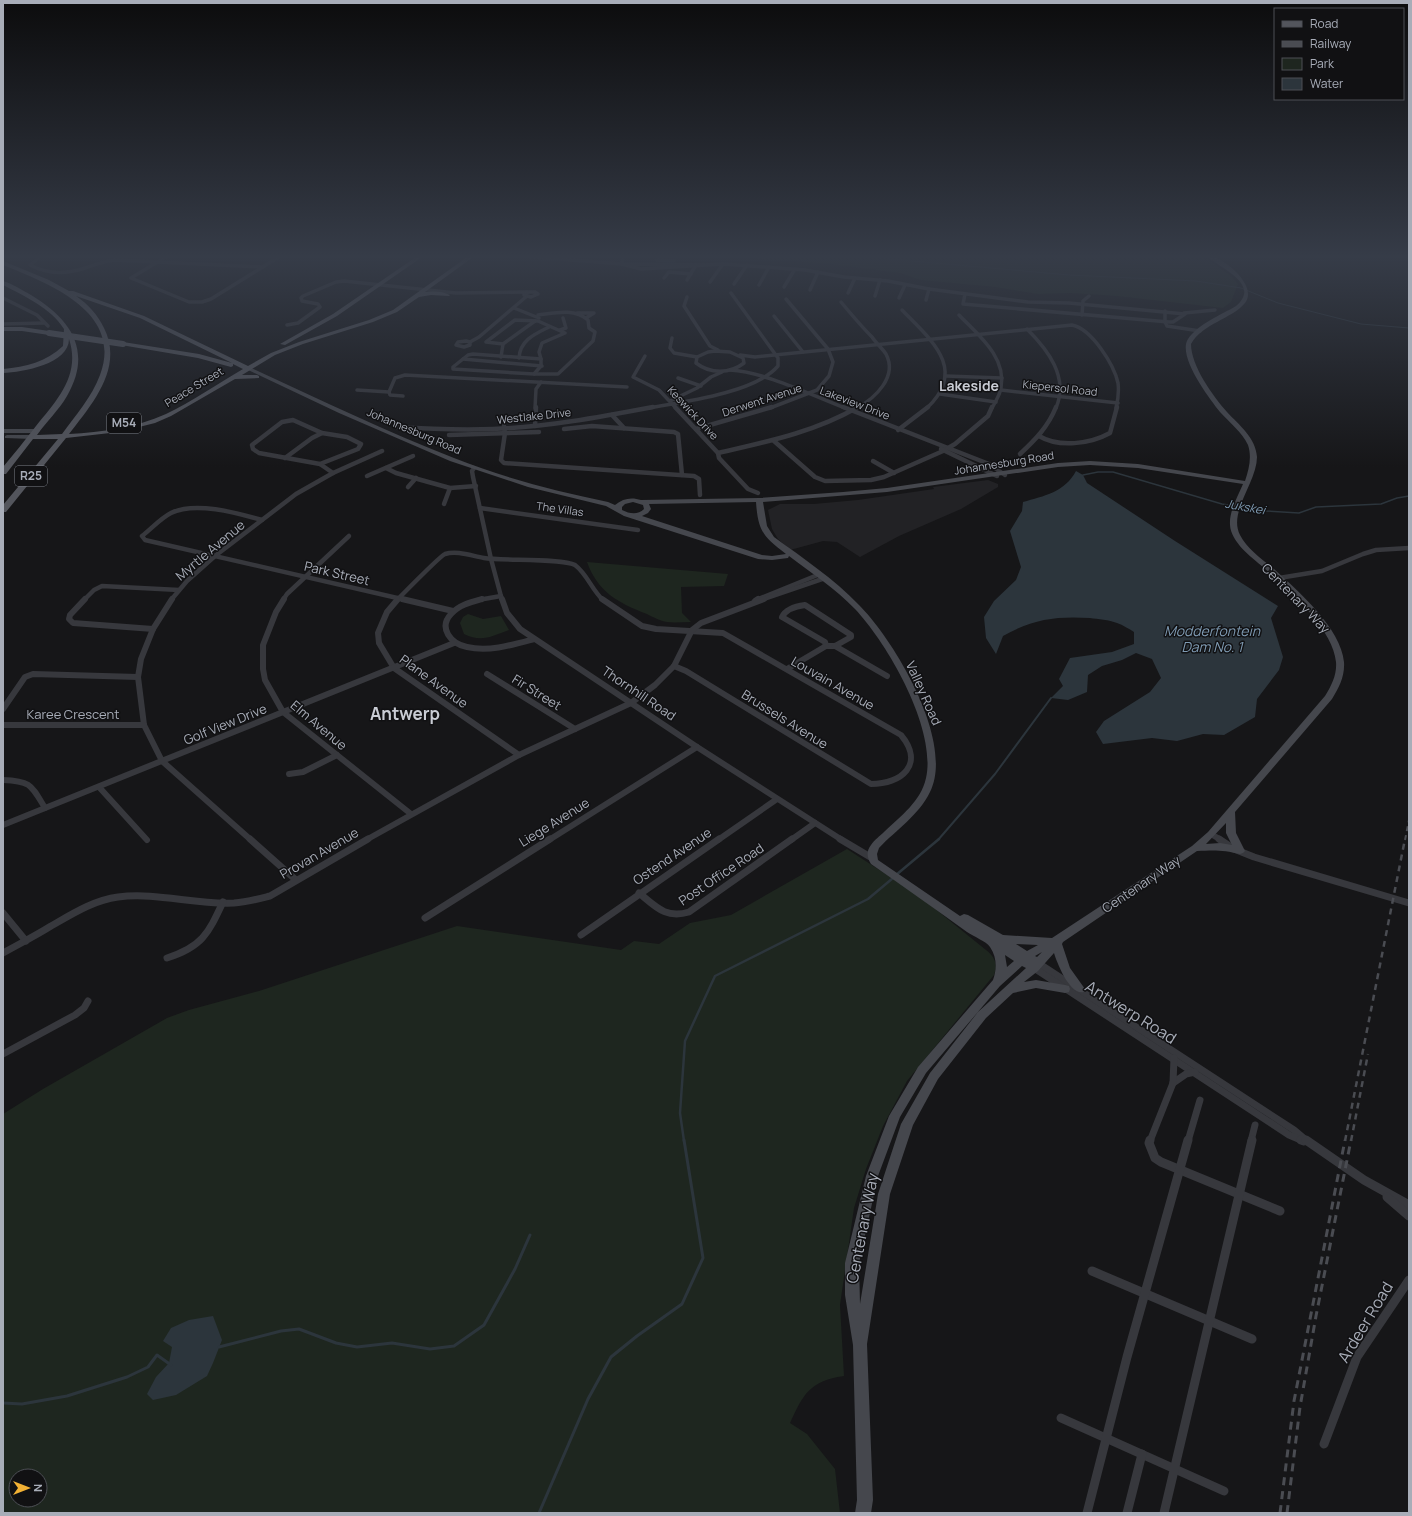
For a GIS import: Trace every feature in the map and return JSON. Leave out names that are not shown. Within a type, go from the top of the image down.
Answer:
[{"type":"main road","points":[[3,371],[33,366],[56,356],[66,346],[65,326]]},
{"type":"main road","name":"R25","points":[[3,472],[32,438],[70,386],[76,363],[76,352],[73,340],[65,326]]},
{"type":"main road","name":"R25","points":[[3,510],[63,437],[100,385],[107,361],[108,350],[101,326]]},
{"type":"main road","points":[[160,326],[230,360],[242,368]]},
{"type":"main road","name":"Peace Street","points":[[32,438],[63,437],[122,430],[157,421],[230,379],[255,359],[315,326]]},
{"type":"main road","name":"Peace Street","points":[[37,431],[68,430],[121,424],[138,420],[166,410],[209,385],[273,354],[301,342],[354,326]]},
{"type":"main road","points":[[3,329],[22,330],[47,327],[123,344],[198,356],[242,368]]},
{"type":"main road","points":[[230,360],[255,359]]},
{"type":"main road","points":[[230,379],[242,376],[257,376]]},
{"type":"street","points":[[42,326],[47,327]]},
{"type":"street","points":[[470,342],[491,326]]},
{"type":"street","points":[[503,344],[486,342],[506,326]]},
{"type":"street","points":[[501,357],[503,344],[527,326]]},
{"type":"street","points":[[560,330],[566,328],[565,326]]},
{"type":"street","points":[[541,359],[468,354],[453,369],[552,376],[558,374],[592,340],[595,332],[588,326]]},
{"type":"street","points":[[697,326],[710,346],[723,351],[755,357],[1059,326]]},
{"type":"street","points":[[671,402],[711,396],[739,388],[771,374],[778,366],[776,355],[755,326]]},
{"type":"street","points":[[782,326],[803,352]]},
{"type":"street","name":"Derwent Avenue","points":[[696,429],[760,412],[817,390],[829,376],[833,362],[828,349],[808,326]]},
{"type":"street","points":[[718,453],[774,441],[826,423],[852,412],[879,392],[889,375],[888,360],[879,344],[862,326]]},
{"type":"street","points":[[898,430],[922,414],[940,394],[946,376],[945,365],[940,353],[917,326]]},
{"type":"street","points":[[774,441],[820,480],[871,480],[884,477],[943,451],[966,436],[988,416],[1001,390],[1001,369],[997,359],[992,350],[970,326]]},
{"type":"street","points":[[1039,436],[1049,441],[1061,443],[1108,435],[1110,433],[1118,403],[1118,384],[1111,366],[1102,351],[1080,328],[1073,326]]},
{"type":"street","points":[[1167,326],[1171,328],[1200,331]]},
{"type":"street","name":"Centenary Way","points":[[863,1513],[865,1500],[860,1345],[852,1295],[852,1263],[872,1176],[895,1116],[922,1070],[996,983],[1024,958],[1058,941],[1195,848],[1211,834],[1329,697],[1334,690],[1340,673],[1340,656],[1332,637],[1316,616],[1239,538],[1234,528],[1234,516],[1252,470],[1253,451],[1249,442],[1220,408],[1189,356],[1189,341],[1194,335],[1208,326]]},
{"type":"street","points":[[519,358],[519,352],[523,343],[549,327],[565,332],[564,334],[546,341],[539,348],[539,356],[542,366]]},
{"type":"street","points":[[1020,454],[1039,436],[1051,420],[1060,397],[1060,382],[1053,358],[1044,345],[1027,329]]},
{"type":"street","points":[[672,338],[670,348],[674,352],[697,357],[710,346]]},
{"type":"street","points":[[702,354],[723,351]]},
{"type":"street","points":[[740,355],[746,371]]},
{"type":"street","name":"Keswick Drive","points":[[645,356],[633,377],[656,387],[718,453],[719,458],[748,490],[759,499]]},
{"type":"street","points":[[697,357],[696,363],[711,377]]},
{"type":"street","points":[[743,363],[755,357]]},
{"type":"street","points":[[462,360],[542,366]]},
{"type":"street","name":"Westlake Drive","points":[[396,427],[505,431],[612,415],[671,402],[701,386],[711,377],[743,363]]},
{"type":"street","points":[[534,374],[542,366]]},
{"type":"street","name":"Johannesburg Road","points":[[242,368],[257,376],[312,399]]},
{"type":"street","name":"Johannesburg Road","points":[[242,368],[437,454],[474,468],[544,490],[612,505],[624,514],[634,516]]},
{"type":"street","name":"Lakeview Drive","points":[[703,368],[714,371],[746,371],[764,377],[981,461],[1000,475]]},
{"type":"street","points":[[389,392],[395,378],[405,375],[627,387]]},
{"type":"street","points":[[946,376],[1002,378]]},
{"type":"street","points":[[678,378],[701,386]]},
{"type":"street","points":[[535,426],[536,389],[540,382]]},
{"type":"street","points":[[358,390],[389,392],[390,395],[403,396]]},
{"type":"street","name":"Kiepersol Road","points":[[1001,390],[1118,403]]},
{"type":"street","points":[[940,394],[996,402]]},
{"type":"street","points":[[612,415],[624,428]]},
{"type":"street","points":[[320,464],[358,449],[361,444],[348,437],[322,433],[297,421],[289,420],[282,422],[252,445],[253,449],[259,453],[320,464],[333,473]]},
{"type":"street","points":[[459,426],[503,426],[505,431],[501,460],[504,463],[682,475],[698,478],[700,495]]},
{"type":"street","points":[[564,429],[592,426],[670,431],[677,433],[682,475]]},
{"type":"street","points":[[3,431],[37,431]]},
{"type":"street","points":[[449,435],[505,431],[539,432]]},
{"type":"street","points":[[285,458],[312,438],[322,433]]},
{"type":"street","points":[[3,436],[32,438]]},
{"type":"street","name":"Lakeview Drive","points":[[936,444],[943,451],[1000,475]]},
{"type":"street","name":"Myrtle Avenue","points":[[296,880],[162,761],[144,725],[138,677],[141,659],[153,629],[162,613],[179,590],[215,556],[296,494],[333,473],[382,451]]},
{"type":"street","points":[[367,476],[413,456]]},
{"type":"street","points":[[873,461],[894,472]]},
{"type":"street","points":[[975,465],[981,461]]},
{"type":"street","name":"Johannesburg Road","points":[[679,503],[887,490],[1065,465],[1090,463],[1114,464],[1199,475]]},
{"type":"street","points":[[386,468],[450,488],[476,486]]},
{"type":"street","name":"Thornhill Road","points":[[474,468],[472,471],[491,559],[501,596],[507,613],[520,629],[696,747],[872,858],[874,862],[906,883]]},
{"type":"street","points":[[1199,475],[1232,477],[1242,475],[1252,470]]},
{"type":"street","points":[[1199,475],[1247,483]]},
{"type":"street","points":[[408,487],[416,478]]},
{"type":"street","name":"Johannesburg Road","points":[[508,478],[604,501],[623,502],[633,500],[643,502],[679,503],[737,502],[759,499]]},
{"type":"street","points":[[1215,478],[1232,486],[1241,497]]},
{"type":"street","points":[[444,504],[450,488]]},
{"type":"street","points":[[759,499],[760,517]]},
{"type":"street","points":[[618,509],[623,502]]},
{"type":"street","points":[[643,502],[646,504],[646,511],[651,522]]},
{"type":"street","points":[[737,502],[755,508],[765,532],[785,556],[820,577]]},
{"type":"street","points":[[634,516],[646,511],[679,503]]},
{"type":"street","name":"The Villas","points":[[480,508],[638,530]]},
{"type":"street","name":"Park Street","points":[[262,520],[216,509],[183,510],[171,512],[142,536],[145,540],[398,599],[454,610]]},
{"type":"street","points":[[634,516],[761,557],[772,558],[785,556]]},
{"type":"street","name":"Elm Avenue","points":[[349,536],[287,594],[276,612],[263,644],[263,669],[265,680],[283,712],[411,814]]},
{"type":"street","points":[[771,539],[820,577]]},
{"type":"street","points":[[1279,578],[1328,570],[1350,558],[1370,552],[1409,548]]},
{"type":"street","name":"Plane Avenue","points":[[491,559],[459,553],[444,554],[398,599],[387,612],[378,633],[378,643],[394,668],[519,755]]},
{"type":"street","name":"Louvain Avenue","points":[[491,559],[561,562],[573,564],[582,571],[596,594],[627,618],[648,628],[723,633],[787,669],[906,739],[910,750],[911,765],[899,778],[892,783],[886,784]]},
{"type":"street","points":[[692,630],[702,623],[754,602],[776,596],[820,577]]},
{"type":"street","name":"Valley Road","points":[[820,577],[858,608],[870,622],[898,665],[919,709],[928,734],[932,753],[932,768],[929,785],[925,795],[915,807],[875,846],[872,851],[872,858]]},
{"type":"street","points":[[153,629],[73,624],[69,619],[94,590],[102,586],[179,590]]},
{"type":"street","points":[[501,596],[478,600],[454,610],[446,624],[446,631],[454,643],[484,649],[507,646],[534,639]]},
{"type":"street","points":[[787,669],[826,646],[835,646],[852,637],[808,606],[798,606],[782,614],[784,618],[825,642],[826,646]]},
{"type":"street","name":"Provan Avenue","points":[[3,953],[87,906],[104,899],[132,896],[223,902],[250,902],[261,900],[411,814],[519,755],[631,703],[655,685],[674,666],[692,630]]},
{"type":"street","name":"Golf View Drive","points":[[3,826],[454,643]]},
{"type":"street","points":[[835,646],[887,676]]},
{"type":"street","name":"Brussels Avenue","points":[[674,666],[686,671],[871,784],[886,784]]},
{"type":"street","name":"Karee Crescent","points":[[3,709],[25,677],[33,674],[138,677]]},
{"type":"street","name":"Fir Street","points":[[487,674],[575,729]]},
{"type":"street","name":"Karee Crescent","points":[[3,724],[144,725]]},
{"type":"street","name":"Liege Avenue","points":[[425,918],[696,747]]},
{"type":"street","points":[[289,774],[303,772],[337,755]]},
{"type":"street","points":[[3,780],[26,782],[31,785],[45,808]]},
{"type":"street","points":[[99,787],[147,840]]},
{"type":"street","name":"Ostend Avenue","points":[[581,934],[777,799]]},
{"type":"street","points":[[1230,811],[1231,832],[1237,850]]},
{"type":"street","name":"Post Office Road","points":[[639,893],[670,915],[682,915],[689,912],[815,823]]},
{"type":"street","points":[[1211,834],[1237,850]]},
{"type":"street","points":[[1195,848],[1220,846],[1237,850],[1409,903]]},
{"type":"street","name":"Antwerp Road","points":[[906,883],[972,930],[997,941],[1024,958],[1065,989],[1174,1058],[1289,1135],[1312,1146],[1368,1182],[1409,1205]]},
{"type":"street","points":[[167,958],[187,951],[202,941],[223,902]]},
{"type":"street","points":[[3,912],[26,941]]},
{"type":"street","points":[[996,983],[1002,969],[997,941],[1058,941],[1063,966],[1071,980],[1080,989]]},
{"type":"street","name":"Centenary Way","points":[[860,1345],[865,1324],[872,1265],[884,1194],[907,1124],[934,1076],[982,1014],[1036,966],[1058,941]]},
{"type":"street","name":"Antwerp Road","points":[[1036,966],[1080,989],[1294,1130],[1312,1146]]},
{"type":"street","points":[[1010,989],[1036,984],[1065,989]]},
{"type":"street","points":[[3,1054],[75,1015],[84,1008],[88,1001]]},
{"type":"street","points":[[1174,1058],[1173,1083],[1149,1142],[1155,1158],[1161,1162],[1280,1211]]},
{"type":"street","points":[[1173,1083],[1186,1074],[1195,1072]]},
{"type":"street","points":[[1087,1513],[1105,1437],[1144,1292],[1200,1100]]},
{"type":"street","points":[[1164,1513],[1255,1125]]},
{"type":"street","name":"Antwerp Road","points":[[1368,1182],[1399,1206],[1409,1216]]},
{"type":"street","points":[[1092,1271],[1252,1339]]},
{"type":"street","name":"Ardeer Road","points":[[1324,1444],[1357,1357],[1408,1280]]},
{"type":"street","points":[[1061,1418],[1224,1491]]},
{"type":"street","points":[[1127,1513],[1142,1454]]},
{"type":"shaded area","points":[[988,480],[998,484],[998,487],[961,509],[899,536],[860,557],[837,542],[823,541],[790,550],[778,539],[772,529],[768,510],[780,504],[814,504],[858,500],[934,489],[933,487]]},
{"type":"green space","points":[[587,562],[728,574],[724,586],[681,587],[682,613],[691,622],[670,622],[659,620],[618,601],[603,589]]},
{"type":"green space","points":[[468,614],[483,619],[501,616],[509,630],[487,638],[470,637],[464,634],[460,623],[463,617]]},
{"type":"green space","points":[[847,849],[918,895],[989,953],[994,958],[996,964],[994,975],[907,1081],[883,1126],[866,1169],[854,1208],[840,1305],[844,1376],[832,1378],[815,1386],[809,1391],[799,1405],[790,1423],[807,1434],[835,1469],[840,1513],[3,1513],[3,1114],[43,1089],[167,1018],[189,1010],[259,991],[457,926],[621,950],[634,941],[659,944],[690,923],[731,915]]},
{"type":"water","name":"Modderfontein Dam No. 1","points":[[1076,471],[1083,475],[1087,483],[1278,606],[1271,618],[1283,657],[1279,670],[1257,699],[1255,717],[1224,735],[1203,734],[1177,741],[1152,738],[1103,744],[1096,732],[1104,721],[1150,692],[1161,678],[1152,659],[1136,653],[1122,660],[1102,666],[1088,675],[1087,692],[1068,700],[1051,698],[1063,686],[1059,679],[1070,658],[1112,652],[1134,644],[1134,632],[1119,624],[1100,619],[1055,618],[1035,622],[1003,636],[996,654],[986,638],[984,617],[994,601],[1016,580],[1021,567],[1010,531],[1022,511],[1023,502],[1046,495],[1060,488],[1066,484]]},
{"type":"water","points":[[213,1316],[222,1340],[207,1376],[176,1395],[153,1400],[147,1394],[156,1377],[169,1363],[172,1347],[163,1341],[171,1328],[189,1320]]},
{"type":"waterway","points":[[1382,326],[1409,328]]},
{"type":"waterway","name":"Jukskei","points":[[1083,475],[1098,472],[1113,472],[1222,504],[1266,511],[1299,513],[1316,507],[1381,504],[1397,498],[1409,496]]},
{"type":"waterway","points":[[939,839],[995,774],[1051,698]]},
{"type":"waterway","points":[[896,875],[939,839]]},
{"type":"waterway","points":[[684,1141],[680,1113],[685,1041],[715,976],[868,899],[893,878]]},
{"type":"waterway","points":[[539,1513],[588,1399],[611,1357],[637,1336],[682,1304],[703,1258],[684,1140]]},
{"type":"waterway","points":[[219,1347],[281,1331],[299,1329],[336,1343],[357,1347],[392,1343],[430,1349],[454,1346],[484,1325],[515,1269],[530,1235]]},
{"type":"waterway","points":[[3,1403],[22,1404],[67,1396],[127,1377],[148,1367],[157,1355],[171,1365]]},
{"type":"railway","points":[[1405,840],[1409,820]]},
{"type":"railway","points":[[1345,1141],[1405,839]]},
{"type":"railway","points":[[1351,1141],[1368,1054]]},
{"type":"railway","points":[[1280,1513],[1294,1401],[1345,1140]]},
{"type":"railway","points":[[1287,1513],[1300,1407],[1316,1316],[1351,1140]]},
{"type":"district","name":"Lakeside","points":[[969,386]]},
{"type":"district","name":"Antwerp","points":[[405,714]]}]
